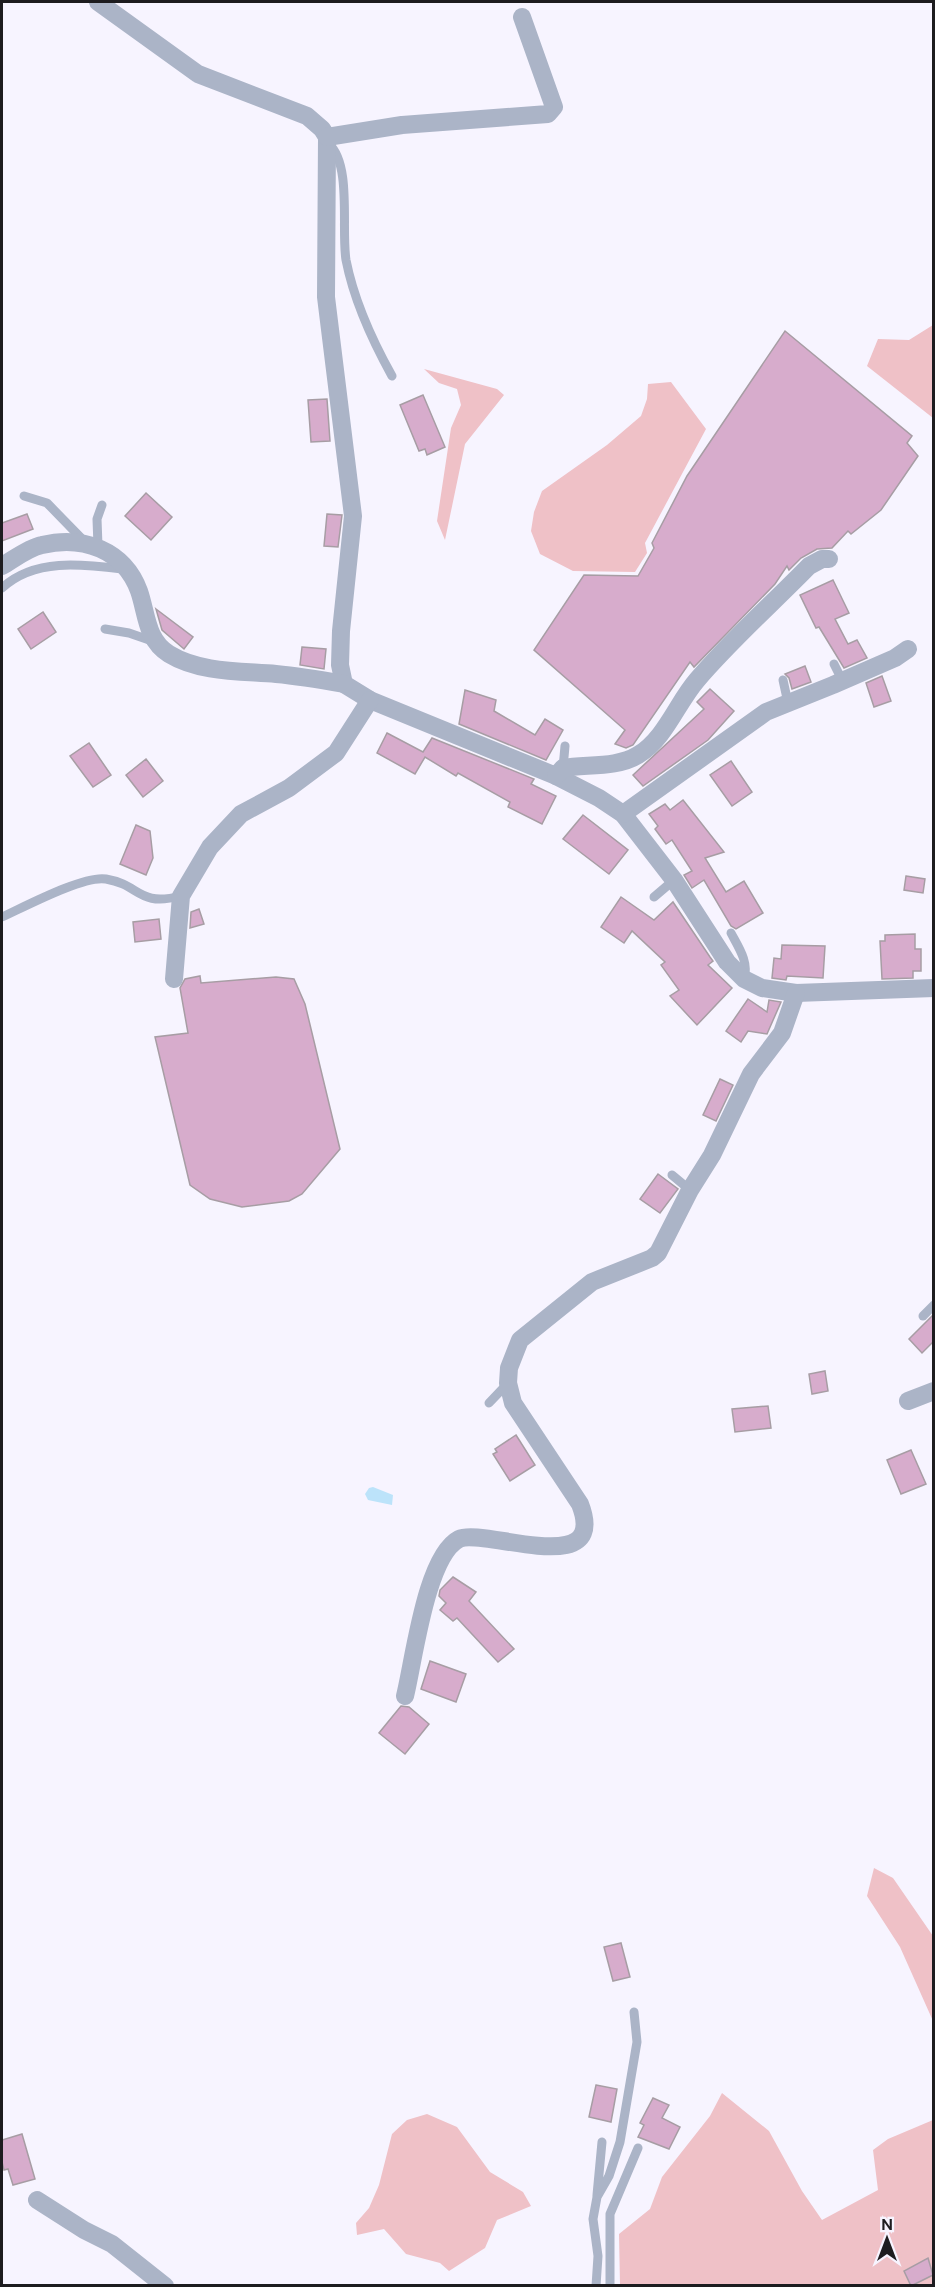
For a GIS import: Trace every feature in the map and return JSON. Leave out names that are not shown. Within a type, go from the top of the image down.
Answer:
[{"type":"street","points":[[98,2],[198,74],[307,116],[322,129],[328,141],[326,297],[353,516],[341,631],[340,665],[344,684]]},
{"type":"street","points":[[328,141],[402,125],[548,114],[554,107],[549,88],[522,17]]},
{"type":"street","points":[[2,566],[39,545],[60,542],[92,545],[117,557],[128,570],[140,593],[146,622],[155,642],[169,654],[188,662],[228,671],[314,678],[344,684],[370,700],[560,772],[623,814],[635,826],[674,880],[727,962],[744,980],[762,988],[796,993],[933,988]]},
{"type":"street","points":[[560,772],[627,761],[641,753],[665,726],[684,695],[721,654],[809,567],[822,559],[829,559]]},
{"type":"street","points":[[623,814],[766,712],[788,703],[838,672],[895,658],[908,650]]},
{"type":"street","points":[[174,980],[181,896],[210,847],[241,814],[289,788],[336,753],[370,700]]},
{"type":"street","points":[[405,1696],[432,1575],[442,1554],[449,1546],[459,1538],[473,1536],[551,1546],[578,1539],[585,1533],[587,1521],[580,1504],[513,1403],[507,1383],[509,1368],[520,1340],[592,1282],[652,1258],[658,1253],[690,1190],[712,1155],[751,1074],[782,1034],[796,993]]},
{"type":"street","points":[[908,1401],[933,1390]]},
{"type":"street","points":[[37,2200],[84,2230],[112,2244],[165,2286]]},
{"type":"lane","points":[[328,141],[340,160],[346,260],[372,341],[392,376]]},
{"type":"lane","points":[[24,496],[47,503],[92,545]]},
{"type":"lane","points":[[92,545],[102,505]]},
{"type":"lane","points":[[2,588],[34,570],[75,564],[128,570]]},
{"type":"lane","points":[[105,629],[155,642]]},
{"type":"lane","points":[[783,680],[788,703]]},
{"type":"lane","points":[[560,772],[565,746]]},
{"type":"lane","points":[[2,917],[87,881],[105,879],[158,900],[181,896]]},
{"type":"lane","points":[[654,897],[674,880]]},
{"type":"lane","points":[[731,933],[743,955],[747,970],[744,980]]},
{"type":"lane","points":[[672,1175],[690,1190]]},
{"type":"lane","points":[[923,1316],[933,1305]]},
{"type":"lane","points":[[489,1403],[507,1383]]},
{"type":"lane","points":[[597,2197],[609,2176],[621,2142],[637,2042],[634,2012]]},
{"type":"lane","points":[[596,2286],[598,2256],[593,2219],[602,2142]]},
{"type":"lane","points":[[610,2286],[610,2214],[638,2148]]},
{"type":"shaded area","points":[[933,325],[933,418],[867,366],[878,339],[909,340]]},
{"type":"shaded area","points":[[424,369],[497,389],[504,395],[465,444],[445,540],[437,521],[451,428],[461,405],[457,389],[439,383]]},
{"type":"shaded area","points":[[671,382],[706,429],[645,543],[647,553],[635,572],[573,571],[540,554],[531,531],[534,512],[542,491],[607,445],[641,416],[647,399],[648,384]]},
{"type":"shaded area","points":[[874,1868],[893,1878],[933,1936],[933,2021],[900,1947],[867,1896]]},
{"type":"shaded area","points":[[722,2093],[769,2131],[802,2191],[822,2220],[878,2190],[873,2150],[888,2139],[933,2120],[933,2285],[620,2285],[619,2234],[650,2209],[662,2177],[710,2116]]},
{"type":"shaded area","points":[[427,2114],[457,2127],[490,2172],[523,2192],[531,2206],[497,2220],[485,2248],[449,2271],[440,2263],[406,2254],[384,2229],[357,2235],[356,2223],[369,2208],[379,2185],[392,2134],[407,2120]]},
{"type":"water","points":[[373,1487],[393,1495],[392,1505],[368,1500],[365,1494],[369,1488]]},
{"type":"building","points":[[785,331],[912,436],[907,443],[918,456],[881,510],[851,534],[848,531],[832,548],[817,549],[801,558],[789,570],[787,566],[775,584],[694,667],[690,662],[633,745],[626,748],[615,744],[625,730],[534,650],[584,575],[638,576],[654,548],[652,543],[687,476]]},
{"type":"building","points":[[423,395],[445,447],[427,455],[425,449],[419,451],[400,405]]},
{"type":"building","points":[[327,399],[330,441],[311,442],[308,400]]},
{"type":"building","points":[[146,493],[172,517],[151,540],[125,516]]},
{"type":"building","points":[[27,514],[33,529],[2,541],[2,523]]},
{"type":"building","points":[[327,514],[342,515],[338,547],[324,546]]},
{"type":"building","points":[[833,580],[849,613],[835,619],[848,644],[857,640],[867,658],[844,668],[819,627],[816,628],[800,595]]},
{"type":"building","points":[[156,609],[193,637],[184,649],[162,630]]},
{"type":"building","points":[[43,612],[56,632],[31,649],[18,629]]},
{"type":"building","points":[[302,647],[326,649],[324,669],[300,665]]},
{"type":"building","points":[[805,666],[811,682],[792,689],[789,678],[785,674]]},
{"type":"building","points":[[882,676],[891,701],[874,707],[866,683]]},
{"type":"building","points":[[710,689],[734,711],[708,740],[643,786],[633,775],[704,709],[697,702]]},
{"type":"building","points":[[465,690],[496,700],[494,711],[535,735],[545,719],[563,730],[546,760],[459,724]]},
{"type":"building","points":[[387,733],[423,752],[432,738],[534,779],[531,784],[556,796],[542,824],[508,807],[510,802],[458,773],[456,776],[425,757],[415,774],[377,753]]},
{"type":"building","points":[[89,743],[111,775],[93,787],[70,756]]},
{"type":"building","points":[[146,759],[163,781],[143,797],[126,775]]},
{"type":"building","points":[[731,761],[752,792],[732,806],[710,775]]},
{"type":"building","points":[[683,800],[724,852],[705,858],[726,892],[744,881],[763,913],[736,929],[731,926],[704,880],[692,888],[684,875],[692,871],[672,840],[666,844],[655,829],[658,826],[649,814],[665,804],[670,810]]},
{"type":"building","points":[[583,815],[628,850],[609,874],[563,839]]},
{"type":"building","points":[[136,825],[150,831],[153,858],[146,875],[120,864]]},
{"type":"building","points":[[906,876],[925,879],[923,893],[904,890]]},
{"type":"building","points":[[621,897],[654,920],[673,902],[713,961],[708,965],[732,988],[697,1025],[670,996],[679,990],[661,965],[665,962],[632,931],[624,943],[601,927]]},
{"type":"building","points":[[199,909],[204,924],[190,928],[191,912]]},
{"type":"building","points":[[159,919],[161,939],[135,942],[133,922]]},
{"type":"building","points":[[915,934],[915,949],[921,949],[921,971],[913,971],[913,978],[882,979],[880,941],[885,941],[885,935]]},
{"type":"building","points":[[782,945],[825,946],[823,978],[787,976],[786,980],[772,978],[774,958],[781,959]]},
{"type":"building","points":[[200,976],[201,983],[276,977],[294,979],[305,1004],[340,1149],[302,1194],[289,1201],[242,1207],[210,1199],[190,1185],[155,1037],[188,1033],[180,988],[185,979]]},
{"type":"building","points":[[748,999],[767,1012],[769,1000],[781,1002],[767,1034],[748,1031],[741,1042],[726,1031]]},
{"type":"building","points":[[720,1079],[733,1085],[716,1121],[703,1115]]},
{"type":"building","points":[[658,1174],[678,1189],[660,1213],[640,1199]]},
{"type":"building","points":[[933,1315],[933,1342],[922,1353],[909,1339]]},
{"type":"building","points":[[825,1371],[828,1391],[812,1394],[809,1374]]},
{"type":"building","points":[[768,1406],[771,1428],[735,1432],[732,1409]]},
{"type":"building","points":[[516,1435],[535,1465],[510,1481],[493,1454],[497,1452],[495,1449]]},
{"type":"building","points":[[911,1450],[926,1484],[901,1494],[887,1460]]},
{"type":"building","points":[[453,1577],[476,1592],[469,1601],[514,1649],[498,1662],[457,1618],[453,1621],[440,1610],[446,1603],[439,1596],[440,1590]]},
{"type":"building","points":[[430,1661],[466,1674],[456,1702],[421,1689]]},
{"type":"building","points":[[401,1706],[409,1707],[429,1724],[405,1754],[379,1733]]},
{"type":"building","points":[[621,1943],[630,1977],[613,1981],[604,1947]]},
{"type":"building","points":[[596,2085],[617,2089],[611,2122],[589,2117]]},
{"type":"building","points":[[653,2098],[669,2105],[662,2118],[680,2127],[669,2149],[638,2137],[644,2125],[640,2123]]},
{"type":"building","points":[[22,2134],[35,2179],[13,2185],[8,2169],[4,2170],[2,2162],[2,2140]]},
{"type":"building","points":[[928,2258],[933,2275],[911,2286],[904,2271]]}]
